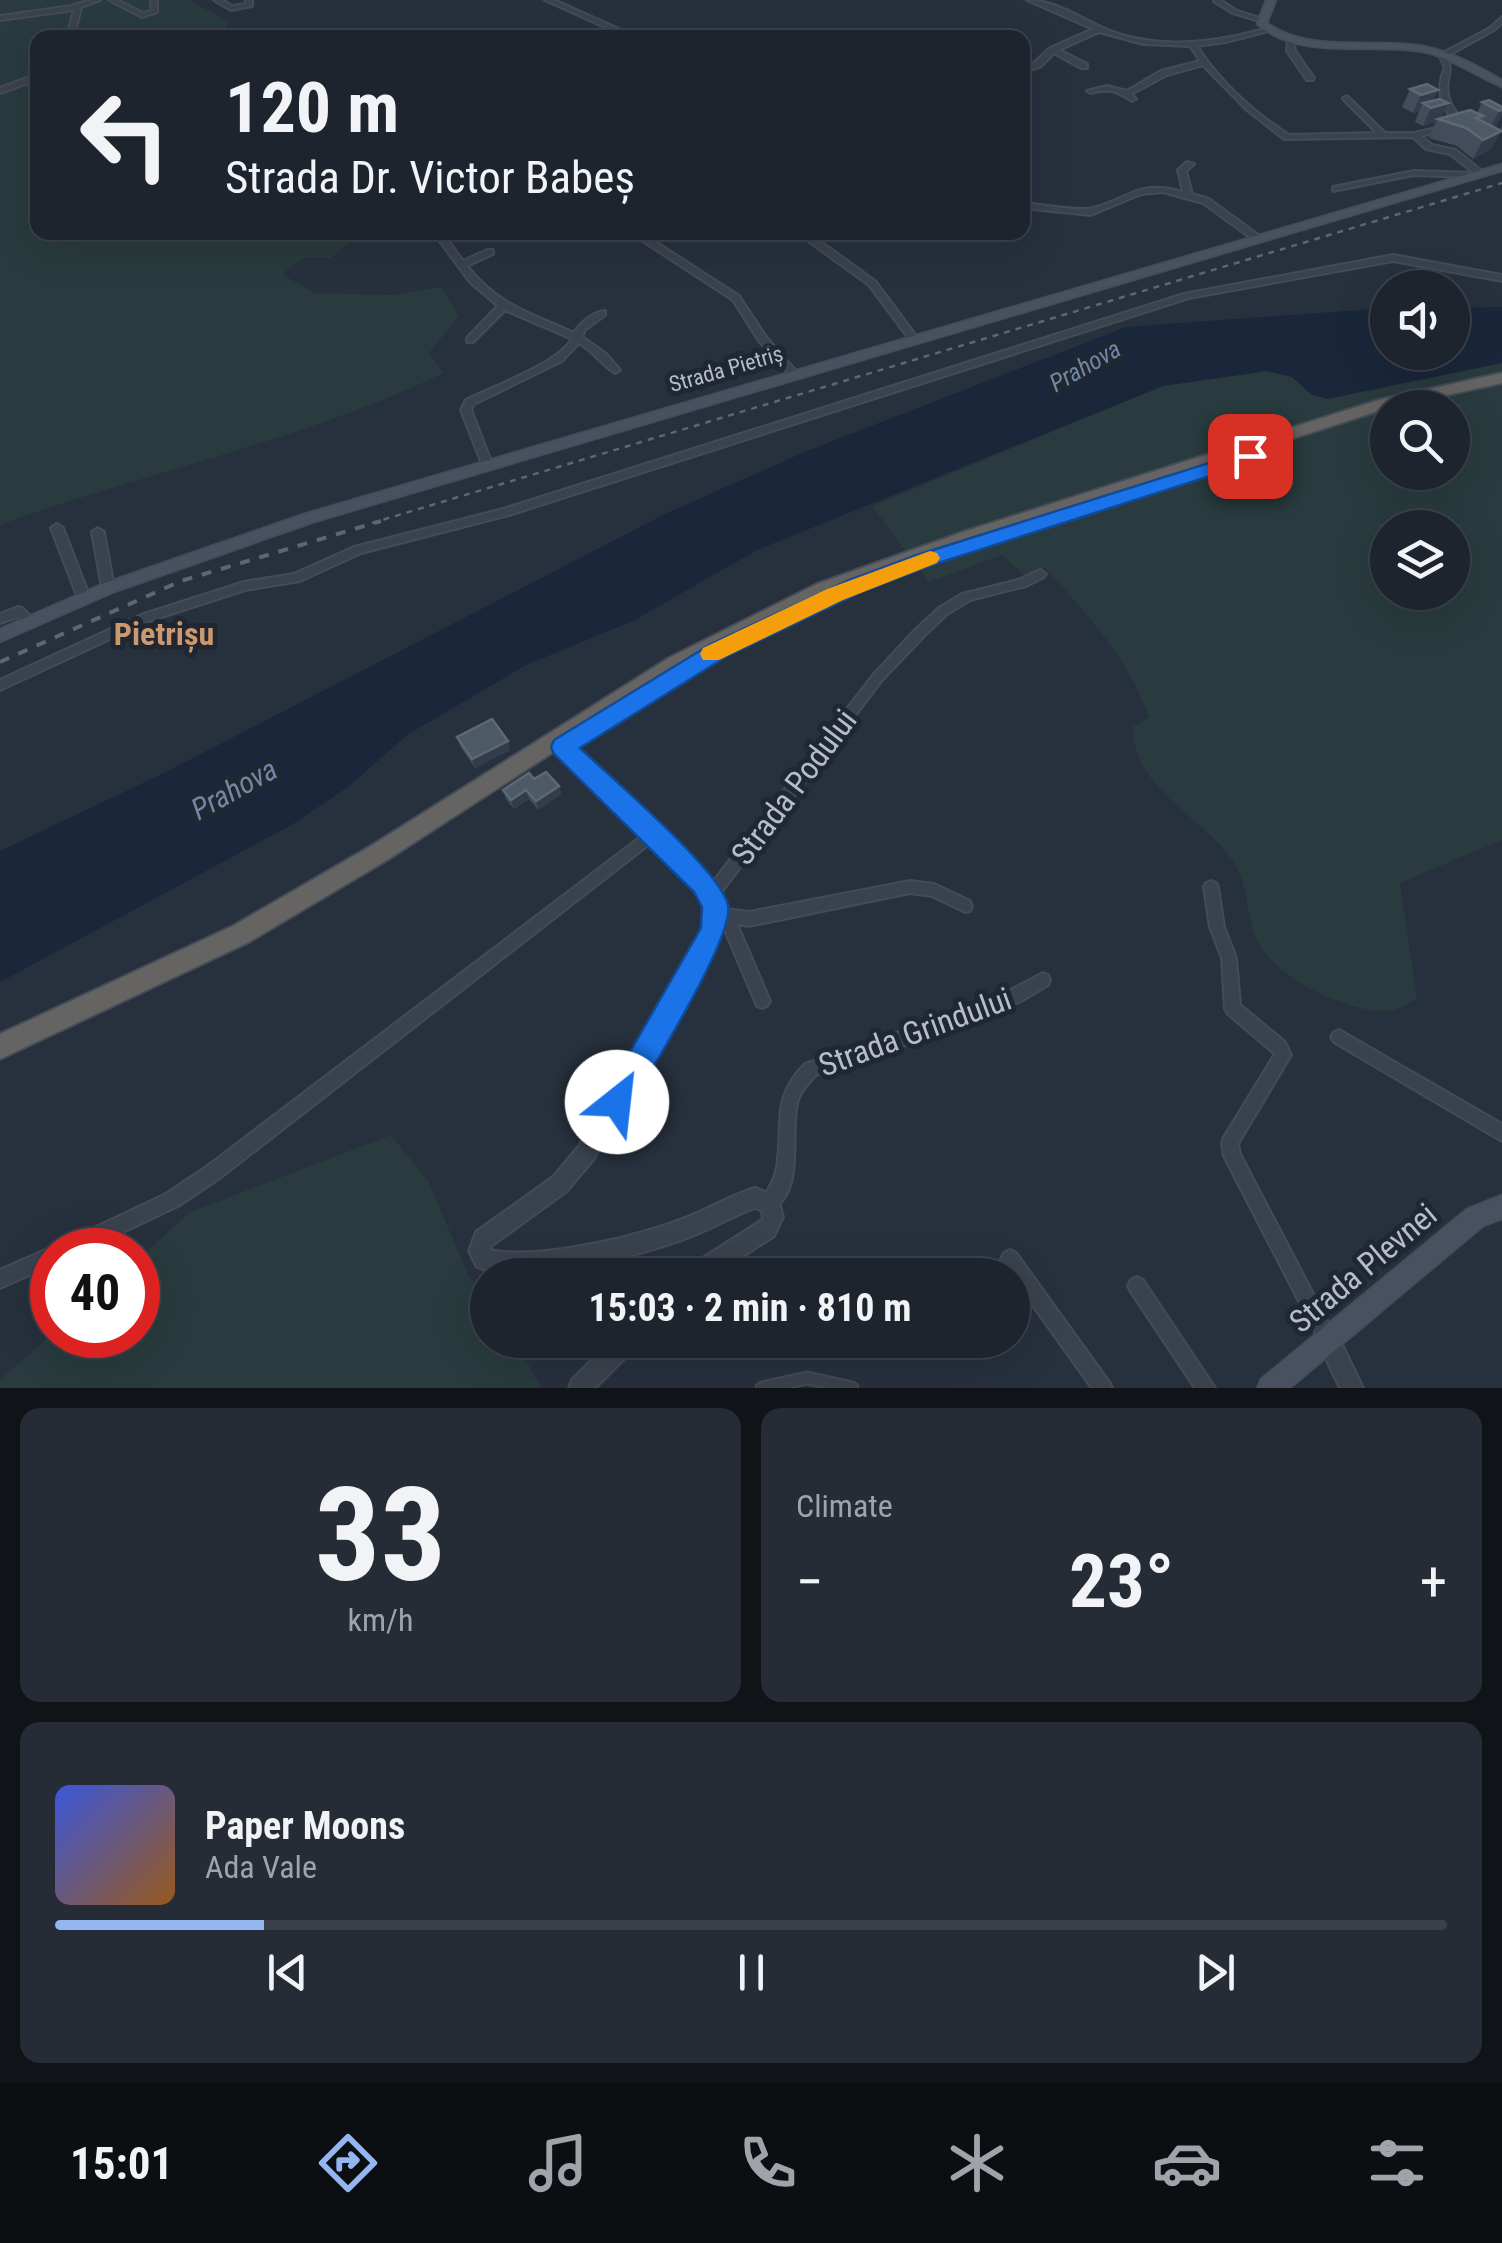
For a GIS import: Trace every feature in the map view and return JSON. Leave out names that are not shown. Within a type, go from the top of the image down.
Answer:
[{"type":"highway","points":[[0,1046],[242,934],[378,853],[676,663],[824,588],[954,541],[1385,404],[1502,378]]},
{"type":"highway","points":[[1470,395],[1502,388]]},
{"type":"highway","points":[[0,1059],[248,943],[351,884],[719,650],[854,586],[924,560],[1370,418]]},
{"type":"main road","points":[[1271,0],[1265,25],[1290,37],[1325,44],[1420,48],[1502,84]]},
{"type":"main road","name":"Strada Pietriș","points":[[0,636],[108,588],[198,554],[793,373],[1502,167]]},
{"type":"main road","name":"Strada Plevnei","points":[[1270,1388],[1474,1217],[1502,1207]]},
{"type":"street","points":[[0,18],[78,7],[97,0]]},
{"type":"street","points":[[112,0],[142,15],[154,12],[154,0]]},
{"type":"street","points":[[216,0],[230,8],[246,4]]},
{"type":"street","points":[[548,0],[617,30]]},
{"type":"street","points":[[1030,0],[1099,29],[1128,37],[1193,45],[1224,43],[1265,25]]},
{"type":"street","points":[[1217,1],[1265,25]]},
{"type":"street","points":[[72,30],[78,7]]},
{"type":"street","points":[[1443,55],[1484,34],[1502,19]]},
{"type":"street","points":[[1030,66],[1053,50],[1099,29]]},
{"type":"street","points":[[1484,34],[1502,36]]},
{"type":"street","points":[[1290,37],[1291,51],[1310,78]]},
{"type":"street","points":[[1193,45],[1204,62],[1270,126],[1286,136],[1415,135],[1459,122]]},
{"type":"street","points":[[1053,50],[1084,66]]},
{"type":"street","points":[[1091,92],[1104,86],[1130,96],[1156,76],[1204,62]]},
{"type":"street","points":[[1454,64],[1443,79],[1445,100],[1459,122],[1476,130]]},
{"type":"street","points":[[0,91],[30,79]]},
{"type":"street","points":[[1348,98],[1382,134]]},
{"type":"street","points":[[1415,135],[1428,147],[1453,152],[1477,174]]},
{"type":"street","points":[[1188,194],[1182,170],[1190,164]]},
{"type":"street","points":[[1336,190],[1414,173],[1477,174]]},
{"type":"street","points":[[1030,207],[1090,212],[1147,190],[1188,194],[1216,208],[1258,239]]},
{"type":"street","points":[[443,240],[461,265],[504,306],[578,336],[598,348],[615,370]]},
{"type":"street","points":[[645,240],[736,298],[762,339],[793,373]]},
{"type":"street","points":[[813,240],[872,283],[913,338]]},
{"type":"street","points":[[461,265],[490,252]]},
{"type":"street","points":[[0,685],[162,613],[244,586],[296,578],[358,550],[667,462],[1188,296],[1393,258],[1502,278]]},
{"type":"street","points":[[470,340],[504,306]]},
{"type":"street","points":[[487,464],[466,406],[474,398],[560,359],[582,329],[602,313]]},
{"type":"street","points":[[57,528],[84,598]]},
{"type":"street","points":[[98,532],[108,588]]},
{"type":"street","name":"Strada Podului","points":[[770,1203],[755,1198],[656,1238],[539,1260],[494,1262],[484,1260],[479,1251],[483,1240],[546,1196],[586,1153],[714,930],[718,906],[878,677],[958,601],[974,594],[1018,587],[1040,574]]},
{"type":"street","points":[[0,618],[18,610],[30,622]]},
{"type":"street","points":[[563,747],[718,906],[762,1001]]},
{"type":"street","points":[[113,1228],[172,1200],[215,1171],[651,835]]},
{"type":"street","points":[[718,906],[749,920],[834,899],[910,887],[934,890],[965,906]]},
{"type":"street","points":[[1211,888],[1217,927],[1228,958],[1233,1008],[1280,1047],[1284,1055],[1236,1131],[1230,1143],[1232,1156],[1352,1388]]},
{"type":"street","name":"Strada Grindului","points":[[770,1203],[785,1184],[788,1112],[802,1076],[821,1065],[968,1018],[1043,980]]},
{"type":"street","points":[[1339,1037],[1502,1132]]},
{"type":"street","points":[[722,1258],[770,1227],[770,1203]]},
{"type":"street","points":[[0,1279],[30,1266]]},
{"type":"street","points":[[1137,1286],[1206,1388]]},
{"type":"street","points":[[1030,1287],[1103,1388]]},
{"type":"street","points":[[580,1388],[609,1358]]},
{"type":"street","points":[[762,1388],[776,1381],[812,1378],[852,1388]]},
{"type":"shaded area","points":[[0,0],[189,0],[229,22],[223,30],[30,30],[30,240],[353,240],[331,258],[304,258],[282,274],[314,293],[391,295],[442,287],[459,316],[429,353],[444,373],[336,418],[0,525]]},
{"type":"shaded area","points":[[1502,363],[1502,840],[1400,883],[1417,999],[1389,1011],[1355,1007],[1316,992],[1267,956],[1254,934],[1234,863],[1144,768],[1133,727],[1149,717],[1130,675],[1091,620],[1045,568],[1026,577],[1002,555],[929,582],[872,506],[1163,386],[1267,371],[1292,377],[1311,394],[1327,399],[1370,390],[1370,490],[1470,490],[1470,390],[1371,390]]},
{"type":"shaded area","points":[[391,1135],[429,1182],[470,1277],[470,1358],[524,1358],[542,1388],[0,1388],[0,1380],[30,1353],[30,1358],[160,1358],[160,1239],[190,1212]]},
{"type":"water","points":[[1502,307],[1502,363],[1470,370],[1470,308]]},
{"type":"water","name":"Prahova","points":[[1370,309],[1370,370],[1468,370],[1327,399],[1311,394],[1292,377],[1267,371],[1163,386],[757,550],[633,621],[526,665],[407,735],[348,787],[293,824],[0,982],[0,851],[164,773],[667,513],[807,451],[1126,327]]},
{"type":"building","points":[[1427,84],[1438,90],[1421,95],[1410,89]]},
{"type":"building","points":[[1440,99],[1448,103],[1431,108],[1423,103]]},
{"type":"building","points":[[1489,100],[1502,107],[1502,110],[1482,102]]},
{"type":"building","points":[[1470,110],[1483,116],[1476,118],[1501,131],[1483,140],[1466,128],[1438,119]]},
{"type":"building","points":[[492,719],[508,741],[472,759],[457,737]]},
{"type":"building","points":[[546,772],[559,786],[536,801],[526,790],[511,800],[503,790],[529,773],[534,779]]},
{"type":"railway","points":[[372,523],[1502,183]]},
{"type":"railway","points":[[0,662],[181,581],[381,521]]},
{"type":"slow traffic","points":[[711,654],[835,594],[930,558]]},
{"type":"district","name":"Pietrișu","points":[[164,634]]},
{"type":"route","points":[[617,1102],[714,930],[716,906],[703,884],[563,747],[719,650],[854,586],[1250,456]]}]
